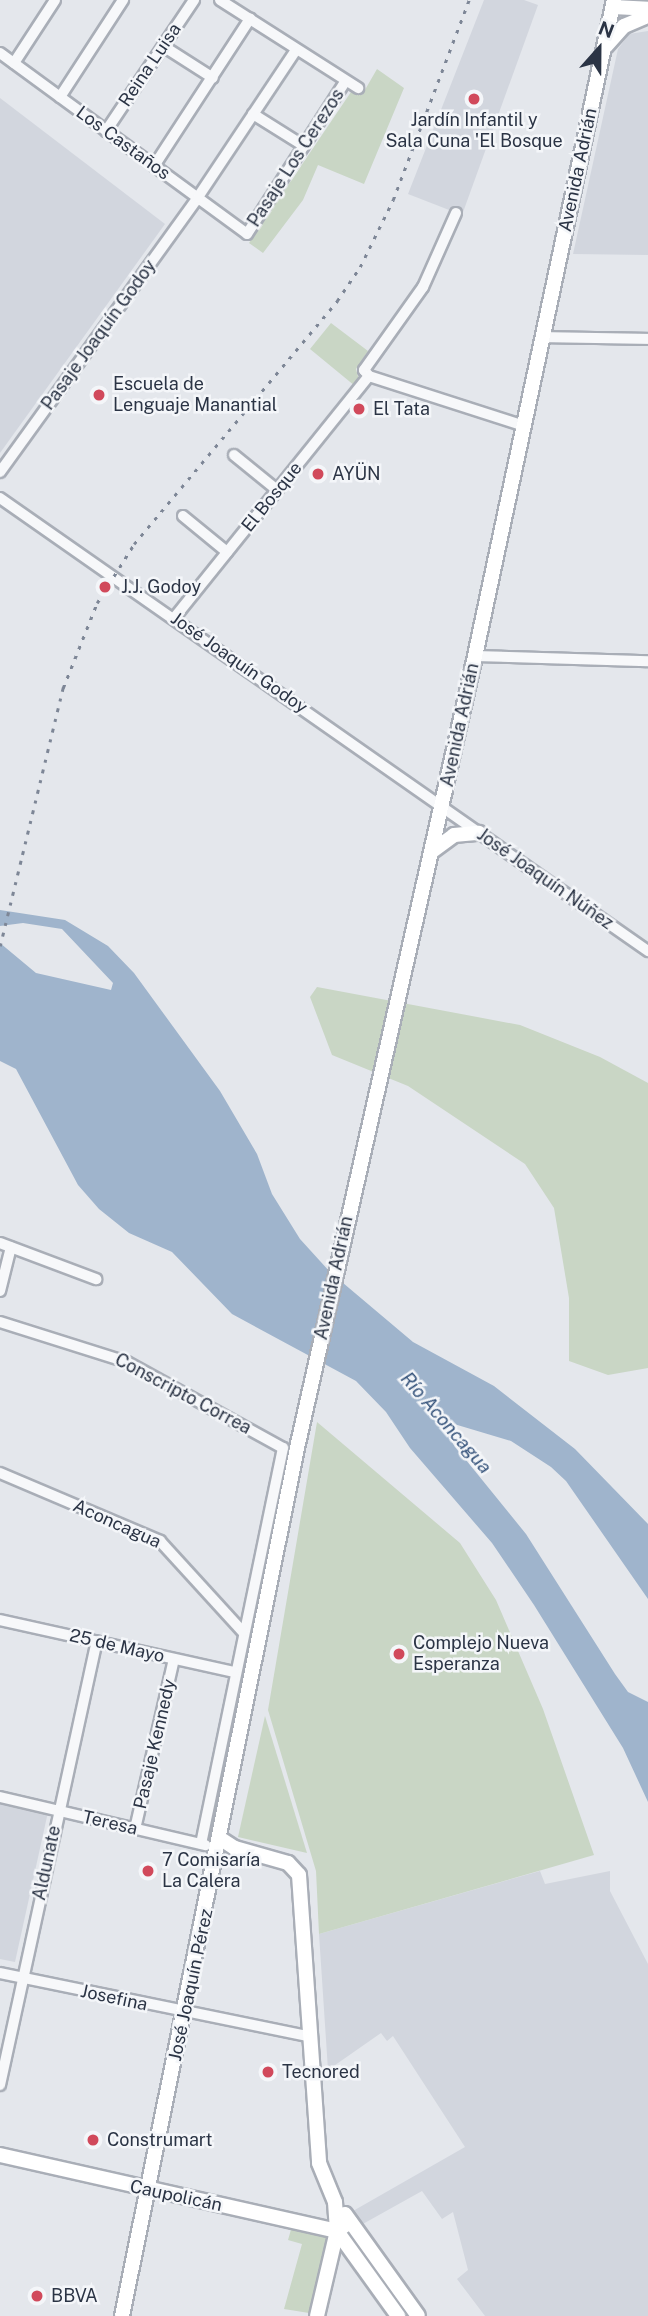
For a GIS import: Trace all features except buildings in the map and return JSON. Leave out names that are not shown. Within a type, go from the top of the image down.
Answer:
[{"type":"main road","points":[[613,4],[648,9]]},
{"type":"main road","name":"Avenida Adrián","points":[[290,1448],[399,978],[442,807],[613,4]]},
{"type":"main road","points":[[603,54],[617,32],[648,16]]},
{"type":"main road","points":[[430,853],[454,835],[479,833]]},
{"type":"main road","name":"José Joaquín Pérez","points":[[122,2316],[220,1843],[290,1448]]},
{"type":"main road","name":"Teresa","points":[[220,1843],[296,1868],[311,2037]]},
{"type":"main road","points":[[213,1876],[235,1848]]},
{"type":"main road","points":[[311,2037],[316,2141],[335,2202],[337,2231],[317,2316]]},
{"type":"main road","name":"Caupolicán","points":[[0,2155],[337,2231]]},
{"type":"main road","points":[[335,2202],[418,2316]]},
{"type":"main road","points":[[337,2231],[350,2222]]},
{"type":"main road","points":[[337,2231],[398,2316]]},
{"type":"street","points":[[15,64],[55,0]]},
{"type":"street","points":[[60,97],[123,0]]},
{"type":"street","name":"Reina Luisa","points":[[106,131],[194,0]]},
{"type":"street","points":[[220,0],[358,88]]},
{"type":"street","points":[[154,166],[250,19]]},
{"type":"street","points":[[163,46],[213,78]]},
{"type":"street","name":"Pasaje Joaquín Godoy","points":[[0,472],[198,198],[296,50]]},
{"type":"street","name":"Los Castaños","points":[[0,53],[247,234]]},
{"type":"street","name":"Pasaje Los Cerezos","points":[[247,234],[345,82]]},
{"type":"street","points":[[253,114],[304,146]]},
{"type":"street","name":"El Bosque","points":[[175,617],[369,376],[365,365],[423,287],[456,213]]},
{"type":"street","points":[[543,337],[648,339]]},
{"type":"street","points":[[369,376],[525,426]]},
{"type":"street","points":[[233,456],[277,490]]},
{"type":"street","name":"José Joaquín Godoy","points":[[0,498],[175,617],[442,807]]},
{"type":"street","points":[[183,516],[227,552]]},
{"type":"street","points":[[475,656],[648,661]]},
{"type":"street","name":"José Joaquín Núñez","points":[[442,807],[648,951]]},
{"type":"street","points":[[0,1291],[5,1245],[96,1279]]},
{"type":"street","name":"Conscripto Correa","points":[[0,1322],[127,1362],[290,1448]]},
{"type":"street","points":[[201,1844],[234,1672],[290,1448]]},
{"type":"street","name":"Aconcagua","points":[[0,1473],[160,1541],[243,1632]]},
{"type":"street","name":"25 de Mayo","points":[[0,1620],[234,1672]]},
{"type":"street","name":"Aldunate","points":[[0,2085],[97,1642]]},
{"type":"street","name":"Pasaje Kennedy","points":[[135,1829],[174,1659]]},
{"type":"street","name":"Teresa","points":[[0,1797],[201,1844],[220,1843]]},
{"type":"street","name":"Josefina","points":[[0,1973],[311,2037]]},
{"type":"shaded area","name":"Jardín Infantil y Sala Cuna 'El Bosque","points":[[484,0],[524,0],[538,5],[462,215],[408,194]]},
{"type":"shaded area","points":[[648,31],[648,255],[573,254],[618,49],[629,34]]},
{"type":"shaded area","points":[[0,98],[165,224],[0,453]]},
{"type":"shaded area","points":[[0,1801],[48,1812],[15,1962],[0,1959]]},
{"type":"shaded area","points":[[540,1871],[545,1884],[610,1871],[610,1891],[648,1964],[648,2316],[485,2316],[457,2279],[468,2270],[453,2212],[442,2219],[422,2191],[361,2225],[353,2211],[465,2147],[393,2036],[387,2041],[381,2033],[328,2070],[319,1934]]},
{"type":"green space","points":[[377,69],[404,88],[364,184],[318,165],[303,200],[263,253],[249,243],[351,92],[362,95]]},
{"type":"green space","points":[[331,323],[368,351],[356,369],[359,380],[355,386],[310,349]]},
{"type":"green space","points":[[317,987],[520,1025],[600,1057],[648,1083],[648,1368],[608,1375],[569,1361],[569,1298],[554,1208],[525,1164],[408,1086],[332,1055],[310,997]]},
{"type":"green space","name":"Complejo Nueva Esperanza","points":[[317,1422],[460,1543],[496,1600],[543,1709],[594,1855],[319,1934],[316,1871],[268,1710]]},
{"type":"green space","points":[[265,1716],[307,1853],[238,1837]]},
{"type":"green space","points":[[292,2226],[324,2233],[328,2242],[309,2313],[284,2309],[302,2244],[288,2240]]},
{"type":"water","points":[[0,910],[65,920],[108,946],[134,973],[220,1091],[257,1154],[272,1194],[300,1239],[330,1272],[413,1342],[494,1386],[575,1449],[648,1524],[648,1599],[566,1481],[551,1467],[511,1441],[444,1421],[453,1444],[526,1534],[628,1692],[648,1702],[648,1802],[623,1748],[534,1605],[492,1543],[410,1448],[386,1412],[356,1381],[232,1314],[172,1252],[129,1233],[99,1209],[78,1185],[16,1069],[0,1061],[0,943],[36,973],[111,990],[113,983],[62,929],[23,923],[0,926]]},
{"type":"railway","points":[[0,946],[63,688],[97,603],[134,544],[337,301],[360,267],[393,200],[469,0]]},
{"type":"place","name":"Jardín Infantil y Sala Cuna 'El Bosque","points":[[474,99]]},
{"type":"place","name":"Escuela de Lenguaje Manantial","points":[[99,395]]},
{"type":"place","name":"El Tata","points":[[359,409]]},
{"type":"place","name":"AYÜN","points":[[318,474]]},
{"type":"place","name":"J.J. Godoy","points":[[105,587]]},
{"type":"place","name":"Complejo Nueva Esperanza","points":[[399,1654]]},
{"type":"place","name":"7 Comisaría La Calera","points":[[148,1871]]},
{"type":"place","name":"Tecnored","points":[[268,2072]]},
{"type":"place","name":"Construmart","points":[[93,2140]]},
{"type":"place","name":"BBVA","points":[[37,2296]]},
{"type":"water label","name":"Río Aconcagua","points":[[446,1423]]}]
